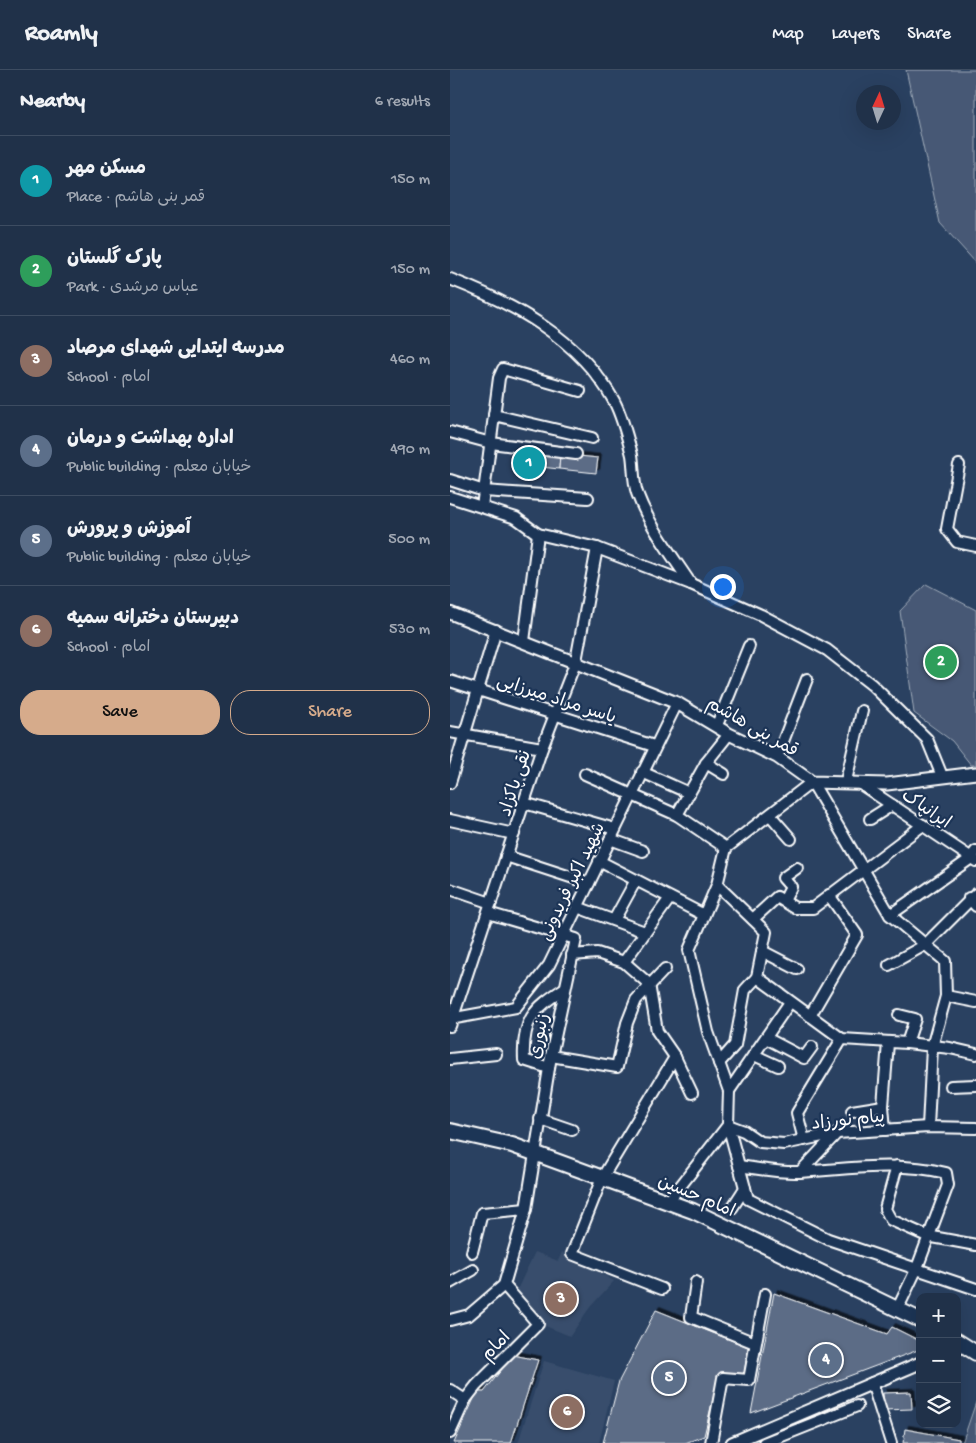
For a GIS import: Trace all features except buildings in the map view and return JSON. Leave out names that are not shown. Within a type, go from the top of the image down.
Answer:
[{"type":"main road","name":"امام حسین","points":[[450,1131],[512,1145],[694,1211],[850,1288],[898,1308],[916,1318]]},
{"type":"main road","points":[[964,1345],[976,1352]]},
{"type":"street","points":[[450,279],[497,298],[542,324],[584,359],[615,402],[632,455],[637,492],[649,518],[691,584]]},
{"type":"street","points":[[482,507],[494,415],[503,369],[580,391]]},
{"type":"street","points":[[494,415],[592,438]]},
{"type":"street","points":[[450,432],[491,443],[576,454]]},
{"type":"street","points":[[959,465],[947,529],[956,542],[976,546]]},
{"type":"street","points":[[450,480],[484,492],[588,498]]},
{"type":"street","points":[[450,497],[516,518],[538,534],[596,548],[691,584],[761,615],[827,650],[872,685],[927,739],[942,776]]},
{"type":"street","points":[[524,641],[538,534]]},
{"type":"street","name":"نقی پاکزاد","points":[[451,1021],[542,748],[576,661],[596,548]]},
{"type":"street","name":"قمر بنی هاشم","points":[[450,613],[576,661],[676,703],[717,725],[729,734],[777,758],[812,782]]},
{"type":"street","points":[[450,783],[496,630]]},
{"type":"street","points":[[717,725],[749,646]]},
{"type":"street","points":[[777,758],[807,679]]},
{"type":"street","name":"یاسر مراد میرزایی","points":[[450,680],[654,746]]},
{"type":"street","name":"شهید اکبر فریدونی","points":[[451,1021],[516,1007],[549,965],[676,703]]},
{"type":"street","points":[[846,781],[862,711]]},
{"type":"street","points":[[450,732],[542,748]]},
{"type":"street","points":[[677,815],[706,763],[729,734]]},
{"type":"street","points":[[706,763],[724,774]]},
{"type":"street","points":[[642,772],[689,793]]},
{"type":"street","points":[[976,773],[887,784],[846,781],[812,782],[726,848],[717,885],[690,950],[708,1032],[730,1091],[728,1125],[748,1199],[828,1239],[890,1262],[917,1268],[976,1290]]},
{"type":"street","points":[[585,774],[632,793],[677,815],[726,848]]},
{"type":"street","points":[[812,782],[890,915],[945,961],[946,996],[932,1047],[928,1127]]},
{"type":"street","name":"ایرانپاک","points":[[859,782],[974,857]]},
{"type":"street","points":[[524,803],[612,834],[643,851]]},
{"type":"street","points":[[870,819],[892,805]]},
{"type":"street","points":[[770,815],[792,839]]},
{"type":"street","points":[[450,820],[514,834]]},
{"type":"street","points":[[753,919],[777,897],[795,908],[813,908],[923,825]]},
{"type":"street","points":[[506,856],[589,883]]},
{"type":"street","points":[[890,915],[974,857]]},
{"type":"street","points":[[599,861],[704,915]]},
{"type":"street","points":[[784,901],[790,887],[784,878],[796,868]]},
{"type":"street","points":[[614,920],[636,880]]},
{"type":"street","points":[[717,885],[766,932],[757,977],[744,990],[735,1046],[719,1063]]},
{"type":"street","points":[[450,889],[490,908],[564,934]]},
{"type":"street","points":[[810,1016],[857,935],[829,895]]},
{"type":"street","points":[[624,962],[670,898]]},
{"type":"street","points":[[889,965],[925,945],[974,899]]},
{"type":"street","points":[[577,907],[645,932]]},
{"type":"street","name":"زنبوری","points":[[504,1286],[526,1209],[551,1056],[576,939],[564,934]]},
{"type":"street","points":[[762,952],[797,969]]},
{"type":"street","points":[[572,955],[597,953],[624,962],[648,984],[657,1030],[675,1056],[692,1093]]},
{"type":"street","points":[[551,1056],[617,1067],[627,1023],[636,1000],[648,984],[665,969]]},
{"type":"street","points":[[757,977],[842,1039],[907,1043],[950,1048],[976,1054]]},
{"type":"street","points":[[549,1068],[524,1060],[523,1038],[528,1020],[542,1002],[565,988]]},
{"type":"street","points":[[946,996],[976,1002]]},
{"type":"street","points":[[730,1091],[790,1002]]},
{"type":"street","points":[[899,1015],[915,1019],[907,1043]]},
{"type":"street","points":[[766,1038],[804,1058],[812,1047]]},
{"type":"street","points":[[804,1140],[797,1113],[842,1039]]},
{"type":"street","points":[[885,1130],[883,1106],[888,1043]]},
{"type":"street","points":[[450,1059],[496,1054]]},
{"type":"street","points":[[754,1055],[778,1066]]},
{"type":"street","points":[[662,1289],[572,1254],[602,1178],[675,1056]]},
{"type":"street","points":[[951,1086],[976,1085]]},
{"type":"street","points":[[852,1111],[883,1106]]},
{"type":"street","points":[[540,1119],[572,1130]]},
{"type":"street","points":[[668,1202],[728,1125]]},
{"type":"street","name":"پیام نورزاد","points":[[728,1125],[744,1131],[760,1142],[784,1144],[837,1133],[928,1127],[976,1128]]},
{"type":"street","points":[[800,1172],[837,1133]]},
{"type":"street","points":[[739,1166],[776,1172],[897,1166],[929,1169],[946,1173],[948,1185],[927,1236],[917,1268],[898,1308]]},
{"type":"street","points":[[897,1166],[885,1209],[891,1220],[927,1236],[976,1245]]},
{"type":"street","points":[[732,1208],[745,1188]]},
{"type":"street","points":[[472,1252],[482,1213],[526,1209]]},
{"type":"street","points":[[450,1284],[473,1270]]},
{"type":"street","points":[[696,1282],[691,1317],[755,1343]]},
{"type":"street","points":[[450,1320],[469,1315],[504,1286]]},
{"type":"street","name":"امام","points":[[450,1433],[465,1400],[538,1324],[504,1286]]},
{"type":"street","points":[[711,1443],[723,1378],[749,1380],[765,1294]]},
{"type":"street","points":[[741,1441],[916,1365]]},
{"type":"street","points":[[872,1383],[891,1443]]},
{"type":"street","points":[[450,1390],[465,1400]]},
{"type":"street","points":[[764,1443],[857,1406]]},
{"type":"shaded area","points":[[906,70],[976,70],[976,263],[940,223]]},
{"type":"shaded area","points":[[926,584],[976,610],[976,765],[971,765],[952,741],[914,713],[900,611]]},
{"type":"shaded area","points":[[535,1252],[558,1261],[562,1252],[614,1281],[590,1307],[570,1336],[543,1325],[540,1316],[517,1290]]},
{"type":"shaded area","points":[[544,1361],[614,1381],[599,1443],[518,1443]]},
{"type":"shaded area","points":[[976,1402],[976,1443],[962,1443]]},
{"type":"place","name":"مسکن مهر","points":[[529,463]]},
{"type":"place","name":"پارک گلستان","points":[[941,662]]},
{"type":"place","name":"مدرسه ایتدایی شهدای مرصاد","points":[[561,1299]]},
{"type":"place","name":"اداره بهداشت و درمان","points":[[826,1360]]},
{"type":"place","name":"آموزش و پرورش","points":[[669,1378]]},
{"type":"place","name":"دبیرستان دخترانه سمیه","points":[[567,1412]]}]
